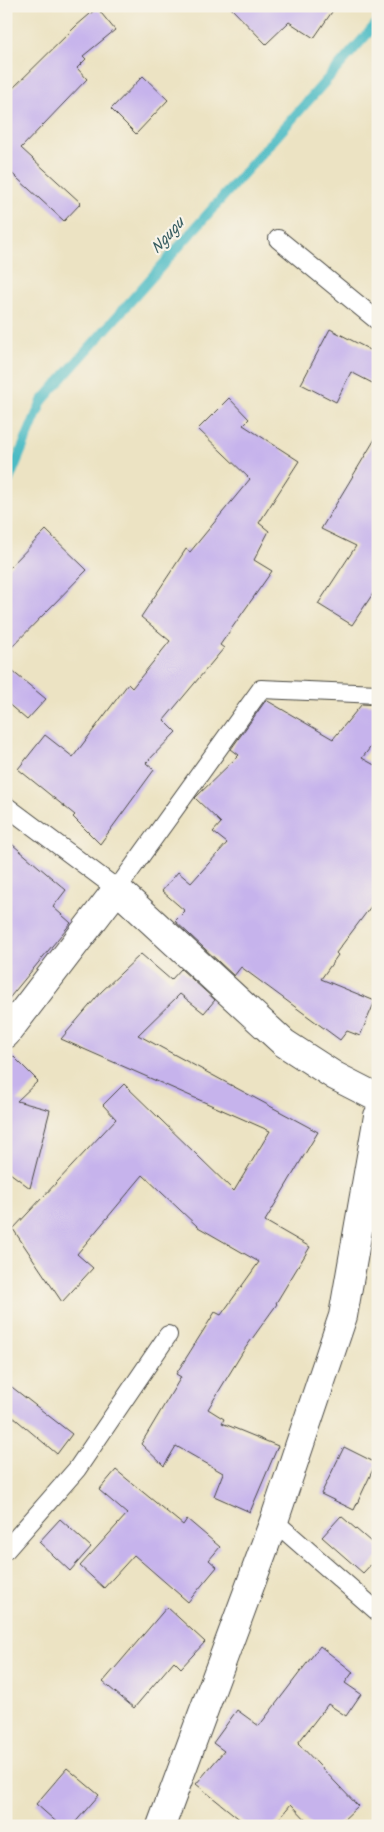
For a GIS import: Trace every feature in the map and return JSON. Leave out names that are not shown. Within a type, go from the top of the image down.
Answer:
[{"type":"street","points":[[6,1034],[117,889],[284,1043],[336,1076],[378,1098]]},
{"type":"street","points":[[161,1826],[274,1521],[343,1316],[378,1116]]},
{"type":"lane","points":[[278,239],[378,321]]},
{"type":"lane","points":[[6,806],[117,889],[261,689],[378,694]]},
{"type":"lane","points":[[6,1550],[77,1470],[168,1335]]},
{"type":"lane","points":[[274,1521],[378,1612]]},
{"type":"building","points":[[229,6],[336,6],[314,38],[289,22],[266,44]]},
{"type":"building","points":[[97,8],[115,30],[83,56],[86,59],[77,68],[87,79],[21,148],[81,203],[64,221],[6,168],[6,95],[76,26]]},
{"type":"building","points":[[143,76],[168,100],[136,134],[111,109]]},
{"type":"building","points":[[330,329],[378,354],[378,386],[351,372],[336,402],[301,384]]},
{"type":"building","points":[[229,398],[249,419],[243,425],[299,461],[259,523],[269,531],[254,560],[272,571],[220,645],[224,648],[164,720],[176,732],[146,763],[154,770],[100,844],[73,817],[75,815],[18,769],[45,735],[73,757],[128,684],[132,688],[170,641],[141,617],[186,549],[190,552],[250,479],[198,429]]},
{"type":"building","points":[[378,434],[378,586],[352,625],[318,604],[356,546],[321,529]]},
{"type":"building","points":[[46,530],[87,570],[6,653],[6,571]]},
{"type":"building","points":[[6,666],[46,699],[27,720],[6,702]]},
{"type":"building","points":[[266,700],[333,739],[362,704],[378,705],[378,738],[362,758],[378,767],[378,897],[336,953],[338,955],[321,979],[375,1001],[360,1036],[347,1031],[340,1040],[241,967],[234,976],[175,921],[185,911],[162,891],[178,872],[191,883],[227,843],[213,832],[221,823],[195,798],[239,755],[231,749]]},
{"type":"building","points":[[6,839],[66,890],[53,907],[71,923],[6,1002]]},
{"type":"building","points":[[141,954],[171,980],[181,969],[215,1000],[204,1013],[180,994],[138,1035],[318,1132],[265,1221],[310,1247],[277,1304],[244,1350],[208,1409],[224,1419],[222,1423],[278,1446],[250,1512],[214,1496],[223,1473],[176,1446],[164,1466],[141,1444],[181,1377],[176,1374],[215,1312],[221,1315],[259,1262],[198,1227],[143,1175],[77,1254],[93,1268],[62,1302],[13,1229],[116,1119],[103,1105],[124,1084],[234,1191],[270,1131],[61,1039],[101,992]]},
{"type":"building","points":[[6,1049],[38,1081],[17,1101],[50,1110],[30,1188],[6,1170]]},
{"type":"building","points":[[8,1384],[72,1434],[57,1454],[6,1411],[6,1386]]},
{"type":"building","points":[[344,1447],[376,1463],[354,1510],[321,1494]]},
{"type":"building","points":[[116,1470],[183,1525],[187,1519],[220,1547],[209,1560],[217,1567],[188,1602],[134,1555],[104,1588],[80,1566],[127,1514],[99,1490]]},
{"type":"building","points":[[341,1516],[378,1548],[378,1557],[363,1573],[322,1537]]},
{"type":"building","points":[[60,1519],[91,1547],[70,1571],[39,1542]]},
{"type":"building","points":[[167,1607],[205,1642],[181,1668],[174,1661],[134,1708],[103,1682]]},
{"type":"building","points":[[320,1646],[353,1672],[345,1683],[361,1694],[346,1716],[328,1704],[298,1743],[358,1806],[337,1826],[312,1826],[291,1804],[273,1826],[248,1826],[196,1784],[224,1751],[213,1743],[237,1710],[259,1726]]},
{"type":"building","points":[[67,1768],[99,1795],[72,1826],[61,1826],[36,1804]]},
{"type":"waterway","name":"Ngugu","points":[[6,487],[42,401],[378,22]]}]
